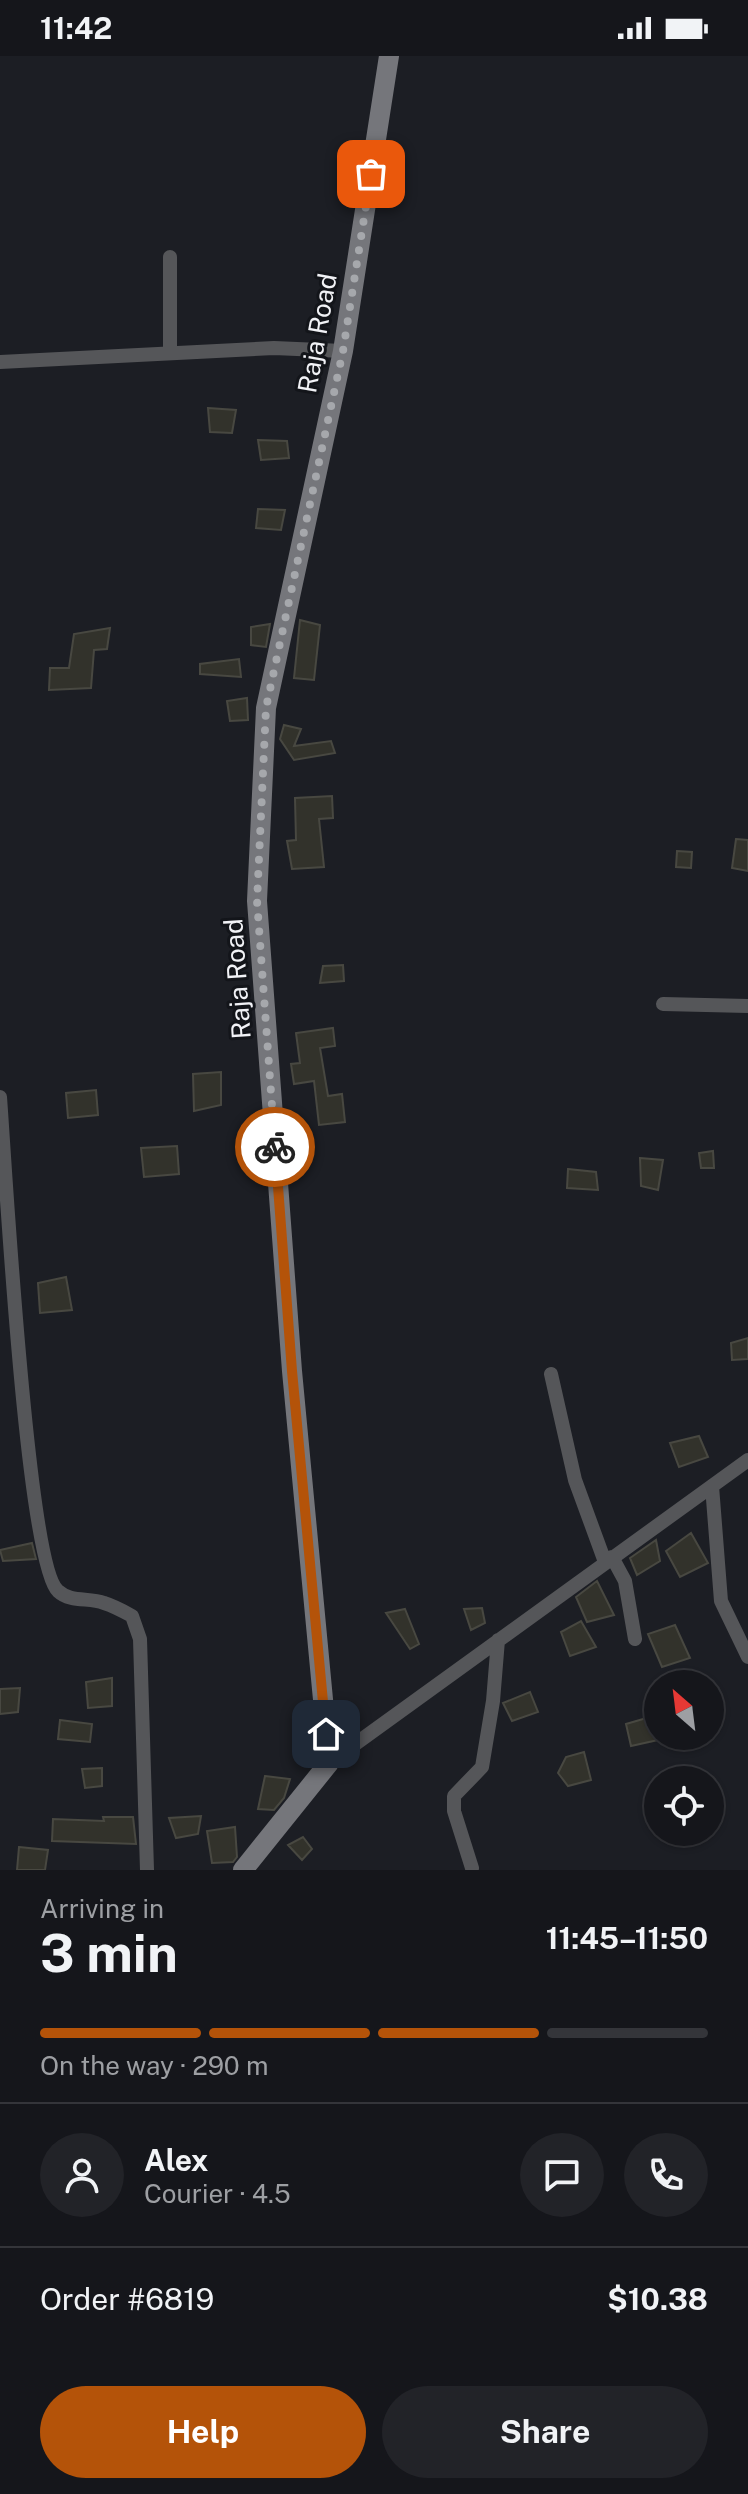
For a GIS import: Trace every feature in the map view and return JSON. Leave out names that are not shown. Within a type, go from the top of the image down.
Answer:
[{"type":"street","name":"Raja Road","points":[[329,1763],[292,1371],[257,901],[266,708],[343,351],[389,56]]},
{"type":"street","points":[[170,257],[170,352]]},
{"type":"street","points":[[0,362],[274,348],[343,351]]},
{"type":"street","points":[[663,1004],[748,1006]]},
{"type":"street","points":[[0,1097],[4,1202],[34,1502],[48,1576],[57,1590],[72,1599],[102,1602],[132,1616],[140,1639],[147,1870]]},
{"type":"street","points":[[551,1374],[575,1480],[609,1560],[625,1581],[635,1639]]},
{"type":"street","points":[[243,1870],[329,1763],[748,1460]]},
{"type":"street","points":[[712,1486],[721,1601],[744,1641],[748,1657]]},
{"type":"street","points":[[471,1869],[454,1811],[454,1796],[482,1767],[493,1701],[498,1640]]},
{"type":"building","points":[[208,408],[236,410],[232,433],[210,432]]},
{"type":"building","points":[[258,440],[287,441],[289,458],[261,460]]},
{"type":"building","points":[[258,509],[285,510],[281,530],[256,528]]},
{"type":"building","points":[[300,620],[320,625],[314,680],[294,678]]},
{"type":"building","points":[[270,624],[266,647],[251,645],[251,627]]},
{"type":"building","points":[[110,628],[107,649],[94,650],[91,688],[49,690],[50,668],[69,668],[74,634]]},
{"type":"building","points":[[239,659],[241,677],[200,674],[200,664]]},
{"type":"building","points":[[247,698],[248,720],[230,721],[227,701]]},
{"type":"building","points":[[284,725],[301,729],[294,746],[331,741],[335,753],[294,760],[280,739]]},
{"type":"building","points":[[332,796],[333,818],[319,819],[324,867],[292,869],[287,841],[296,840],[295,798]]},
{"type":"building","points":[[736,839],[748,840],[748,871],[732,868]]},
{"type":"building","points":[[677,851],[692,852],[691,868],[676,867]]},
{"type":"building","points":[[343,965],[344,981],[320,983],[323,966]]},
{"type":"building","points":[[333,1028],[335,1046],[320,1048],[328,1096],[342,1094],[345,1122],[319,1125],[314,1081],[294,1084],[291,1064],[300,1063],[296,1033]]},
{"type":"building","points":[[221,1072],[221,1105],[194,1111],[193,1074]]},
{"type":"building","points":[[96,1090],[98,1115],[68,1118],[66,1093]]},
{"type":"building","points":[[177,1146],[179,1174],[144,1177],[141,1148]]},
{"type":"building","points":[[713,1151],[714,1168],[701,1168],[699,1153]]},
{"type":"building","points":[[640,1158],[663,1160],[658,1190],[641,1186]]},
{"type":"building","points":[[568,1169],[596,1172],[598,1190],[567,1188]]},
{"type":"building","points":[[66,1277],[72,1310],[40,1313],[38,1283]]},
{"type":"building","points":[[748,1338],[748,1359],[732,1360],[731,1343]]},
{"type":"building","points":[[699,1436],[708,1457],[679,1467],[670,1443]]},
{"type":"building","points":[[691,1533],[708,1563],[680,1577],[666,1551]]},
{"type":"building","points":[[656,1540],[660,1561],[637,1575],[630,1558]]},
{"type":"building","points":[[32,1543],[36,1559],[3,1561],[0,1550]]},
{"type":"building","points":[[597,1581],[614,1615],[587,1622],[576,1597]]},
{"type":"building","points":[[482,1608],[485,1623],[471,1630],[464,1609]]},
{"type":"building","points":[[405,1609],[419,1644],[410,1649],[386,1613]]},
{"type":"building","points":[[581,1621],[596,1647],[570,1656],[561,1632]]},
{"type":"building","points":[[675,1625],[690,1658],[662,1667],[648,1634]]},
{"type":"building","points":[[112,1678],[112,1706],[88,1708],[86,1682]]},
{"type":"building","points":[[20,1688],[18,1712],[0,1714],[0,1689]]},
{"type":"building","points":[[530,1692],[538,1712],[512,1721],[503,1703]]},
{"type":"building","points":[[644,1719],[644,1743],[631,1746],[626,1724]]},
{"type":"building","points":[[60,1720],[92,1724],[90,1742],[58,1739]]},
{"type":"building","points":[[313,1730],[314,1746],[297,1746],[295,1733]]},
{"type":"building","points":[[584,1752],[591,1780],[568,1786],[558,1773],[566,1757]]},
{"type":"building","points":[[102,1768],[102,1786],[85,1788],[82,1769]]},
{"type":"building","points":[[265,1776],[290,1779],[284,1798],[274,1810],[258,1809]]},
{"type":"building","points":[[201,1816],[198,1834],[176,1838],[169,1818]]},
{"type":"building","points":[[103,1817],[133,1817],[136,1844],[52,1841],[53,1819],[104,1821]]},
{"type":"building","points":[[235,1827],[237,1857],[233,1862],[212,1863],[207,1831]]},
{"type":"building","points":[[303,1837],[312,1849],[302,1860],[288,1845]]},
{"type":"building","points":[[19,1847],[48,1850],[45,1870],[17,1870]]},
{"type":"way so far","points":[[275,1147],[257,901],[266,708],[343,351],[371,174]]},
{"type":"route","points":[[275,1147],[292,1371],[326,1734]]}]
